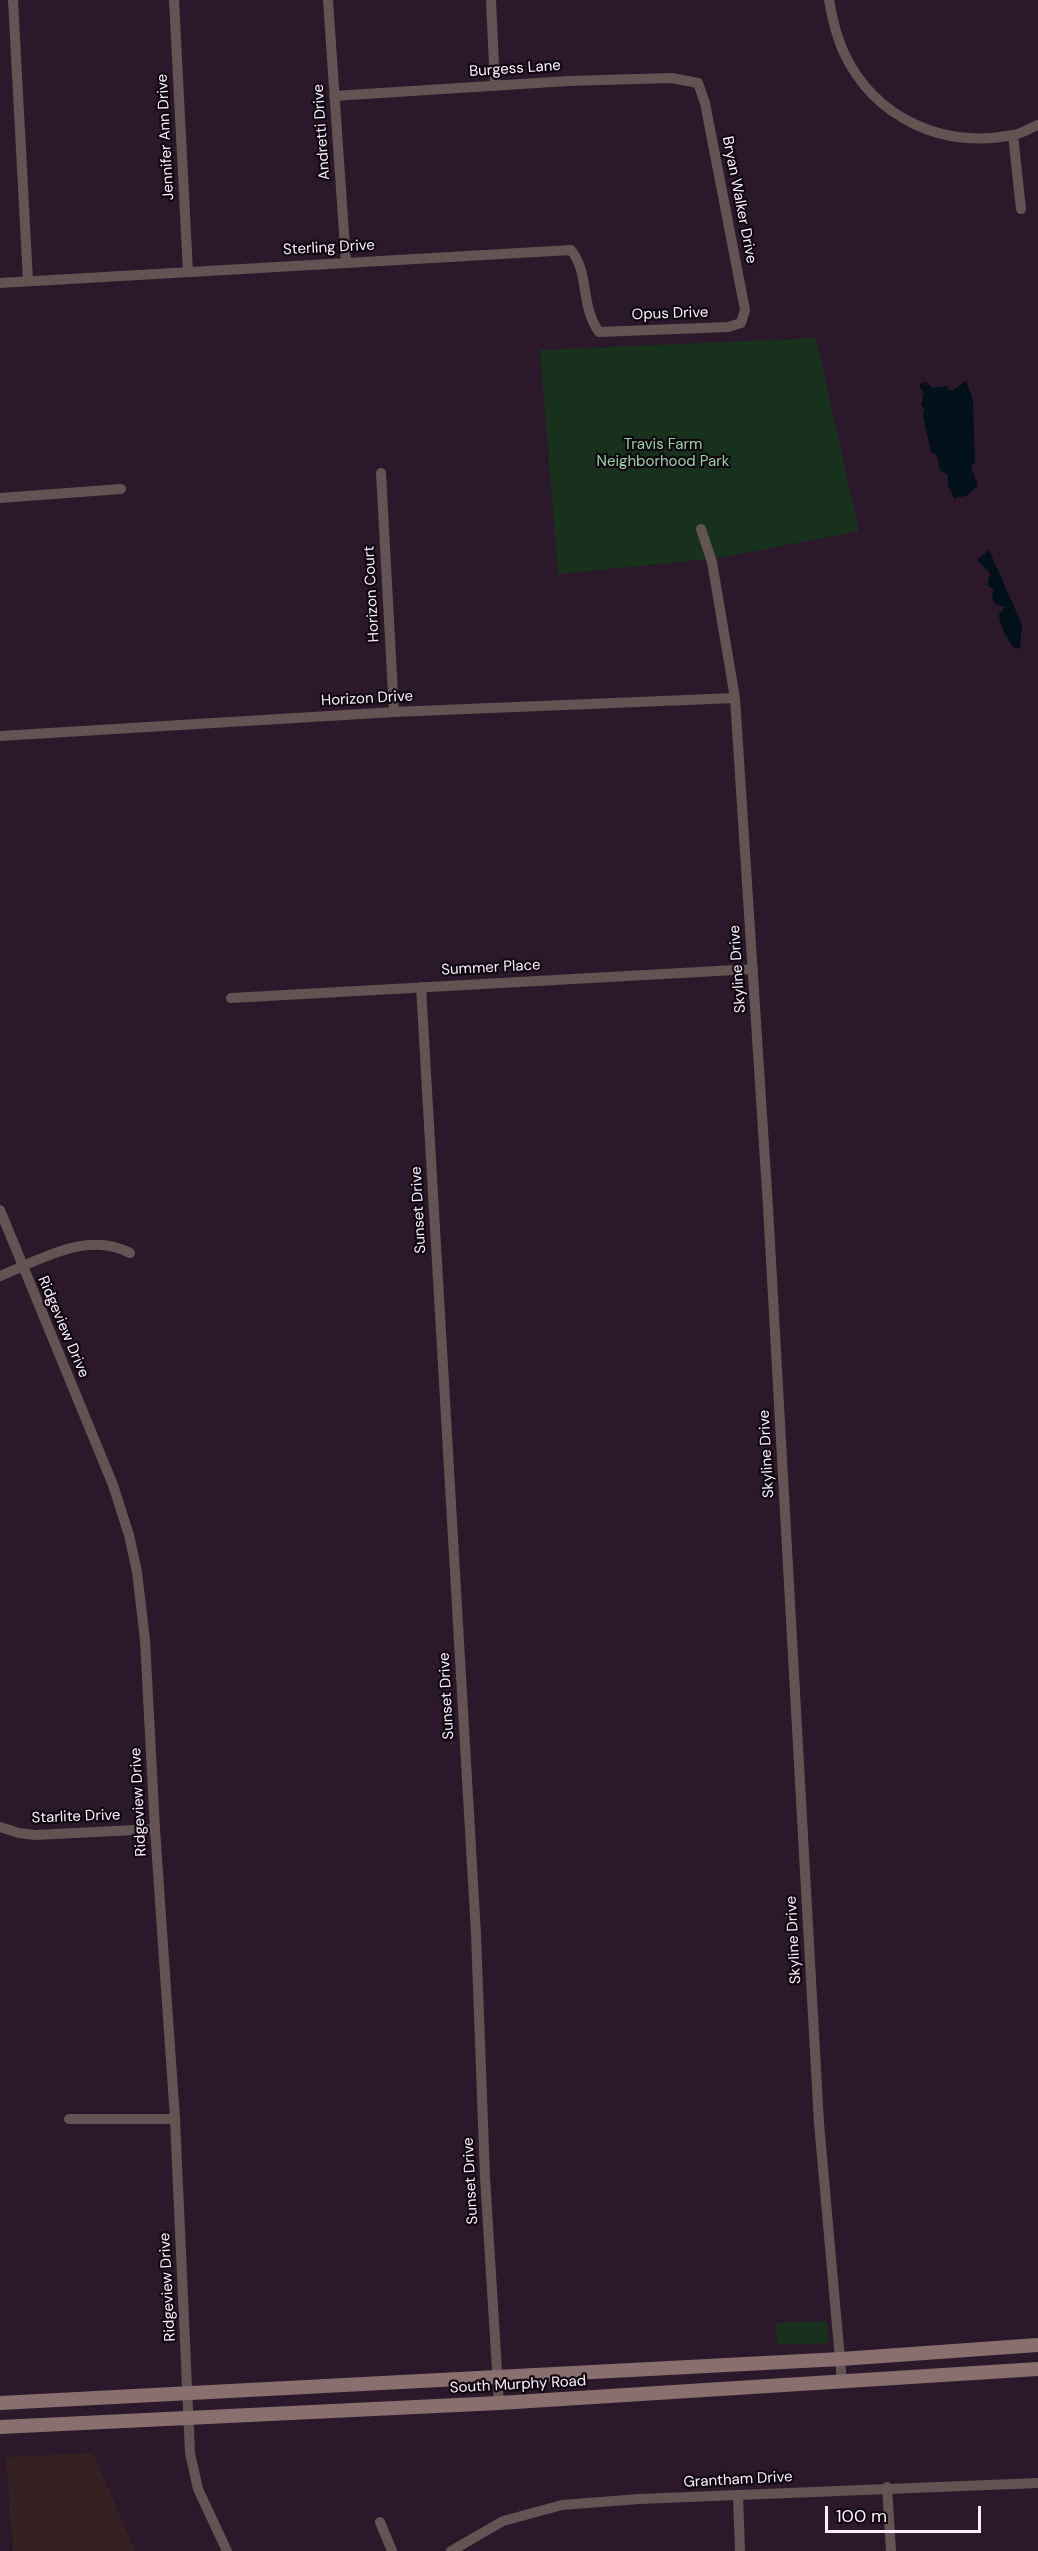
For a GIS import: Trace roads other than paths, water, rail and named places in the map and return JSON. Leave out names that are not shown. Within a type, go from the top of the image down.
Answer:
[{"type":"main road","name":"South Murphy Road","points":[[0,2403],[841,2359],[1038,2346]]},
{"type":"main road","name":"South Murphy Road","points":[[0,2427],[499,2403],[1038,2369]]},
{"type":"street","points":[[13,0],[28,281]]},
{"type":"street","name":"Jennifer Ann Drive","points":[[174,0],[188,272]]},
{"type":"street","name":"Andretti Drive","points":[[328,0],[346,262]]},
{"type":"street","points":[[491,0],[495,86]]},
{"type":"street","points":[[829,0],[844,53],[868,89],[897,116],[935,133],[968,138],[1013,135],[1038,125]]},
{"type":"street","name":"Burgess Lane","points":[[334,96],[672,78],[698,83]]},
{"type":"street","name":"Bryan Walker Drive","points":[[698,83],[705,103],[745,310],[741,322]]},
{"type":"street","points":[[1013,135],[1021,209]]},
{"type":"street","name":"Sterling Drive","points":[[0,283],[572,250],[579,260],[591,320],[599,332]]},
{"type":"street","name":"Opus Drive","points":[[599,332],[728,327],[741,322]]},
{"type":"street","name":"Horizon Court","points":[[381,473],[394,712]]},
{"type":"street","points":[[0,498],[121,489]]},
{"type":"street","name":"Skyline Drive","points":[[701,529],[712,562],[735,698],[753,969],[819,2123],[842,2382]]},
{"type":"street","name":"Horizon Drive","points":[[0,736],[394,712],[735,698]]},
{"type":"street","name":"Summer Place","points":[[231,998],[753,969]]},
{"type":"street","name":"Sunset Drive","points":[[421,987],[475,1922],[485,2176],[499,2403]]},
{"type":"street","name":"Ridgeview Drive","points":[[0,1209],[113,1485],[129,1535],[137,1572],[146,1640],[155,1829],[175,2119],[190,2453],[198,2488],[227,2551]]},
{"type":"street","points":[[0,1276],[65,1250],[110,1244],[130,1252]]},
{"type":"street","name":"Starlite Drive","points":[[0,1827],[19,1833],[35,1834],[155,1829]]},
{"type":"street","points":[[69,2119],[175,2119]]},
{"type":"street","name":"Grantham Drive","points":[[451,2551],[502,2521],[562,2505],[887,2487],[1038,2483]]},
{"type":"street","points":[[887,2487],[891,2551]]},
{"type":"street","points":[[738,2494],[740,2551]]},
{"type":"street","points":[[380,2523],[392,2551]]},
{"type":"water","points":[[966,381],[973,400],[975,462],[971,466],[978,486],[966,496],[954,498],[948,485],[948,475],[940,470],[936,454],[931,453],[923,415],[925,409],[921,405],[924,392],[920,384],[926,382],[933,388],[947,386],[948,390],[953,390]]},
{"type":"water","points":[[989,550],[1022,625],[1020,649],[1013,647],[1000,622],[999,614],[1005,607],[995,604],[992,596],[994,590],[988,585],[991,574],[977,560]]},
{"type":"park label","name":"Travis Farm Neighborhood Park","points":[[663,454]]}]
